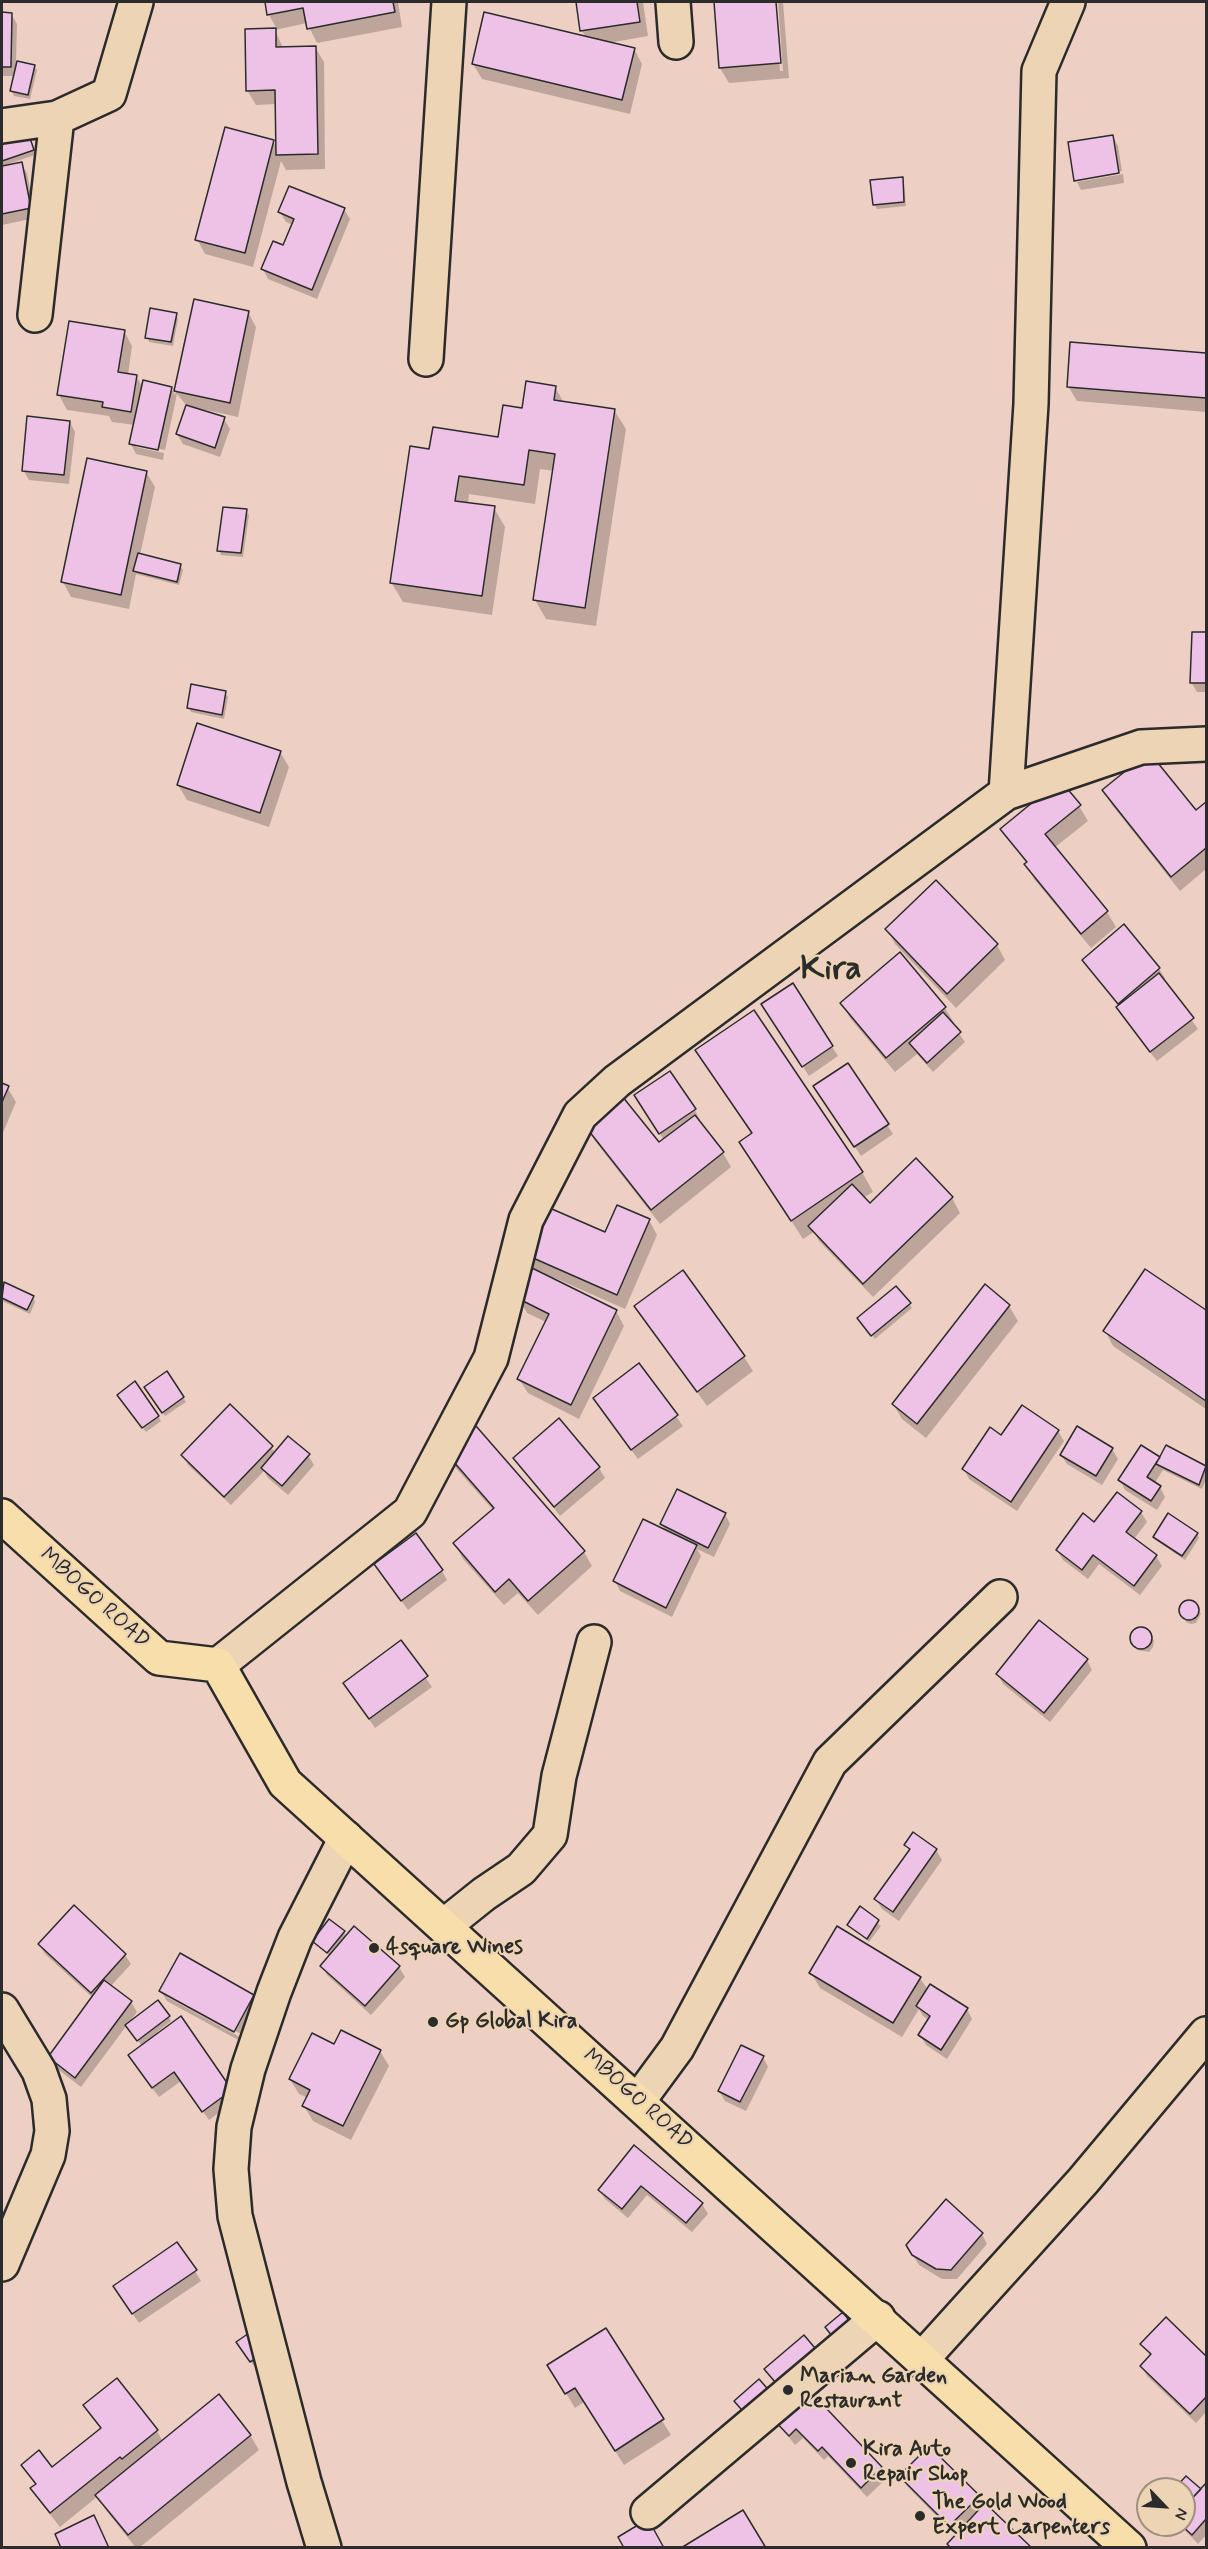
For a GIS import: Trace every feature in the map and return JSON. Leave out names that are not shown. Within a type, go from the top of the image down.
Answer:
[{"type":"main road","name":"MBOGO ROAD","points":[[2,1516],[159,1658],[218,1665],[285,1783],[1129,2547]]},
{"type":"street","points":[[2,126],[57,118],[109,94],[136,2]]},
{"type":"street","points":[[426,359],[449,2]]},
{"type":"street","points":[[673,2],[676,42]]},
{"type":"street","points":[[1006,793],[1031,404],[1039,71],[1068,2]]},
{"type":"street","points":[[35,315],[57,118]]},
{"type":"street","points":[[218,1665],[410,1512],[491,1358],[526,1220],[580,1115],[617,1081],[1006,793],[1141,747],[1206,744]]},
{"type":"street","points":[[638,2101],[677,2048],[830,1762],[1000,1597]]},
{"type":"street","points":[[444,1926],[484,1894],[521,1869],[550,1835],[558,1776],[594,1642]]},
{"type":"street","points":[[324,2547],[304,2482],[235,2216],[231,2169],[234,2127],[248,2069],[274,1992],[295,1938],[345,1838]]},
{"type":"street","points":[[2,2010],[39,2071],[49,2100],[52,2131],[48,2156],[2,2264]]},
{"type":"street","points":[[922,2359],[1083,2181],[1206,2034]]},
{"type":"street","points":[[648,2512],[878,2318]]},
{"type":"building","points":[[265,2],[393,2],[395,12],[307,29],[303,8],[267,15]]},
{"type":"building","points":[[576,2],[637,2],[640,22],[580,31]]},
{"type":"building","points":[[714,2],[776,2],[781,63],[719,68]]},
{"type":"building","points":[[2,12],[12,13],[11,67],[2,67]]},
{"type":"building","points":[[484,12],[635,48],[622,100],[472,64]]},
{"type":"building","points":[[276,28],[276,47],[316,46],[318,154],[276,155],[275,90],[246,91],[245,29]]},
{"type":"building","points":[[17,61],[35,65],[28,95],[10,91]]},
{"type":"building","points":[[225,127],[274,140],[245,253],[195,240]]},
{"type":"building","points":[[27,129],[34,150],[2,161],[2,137]]},
{"type":"building","points":[[1113,135],[1119,173],[1074,181],[1068,142]]},
{"type":"building","points":[[22,162],[31,208],[2,214],[2,166]]},
{"type":"building","points":[[903,177],[904,202],[873,205],[870,180]]},
{"type":"building","points":[[289,186],[345,208],[312,290],[261,269],[273,241],[283,245],[294,219],[278,212]]},
{"type":"building","points":[[194,299],[249,311],[230,403],[174,391]]},
{"type":"building","points":[[150,308],[177,313],[171,342],[145,338]]},
{"type":"building","points":[[69,321],[125,330],[118,372],[137,375],[131,412],[102,407],[103,402],[57,395]]},
{"type":"building","points":[[1070,342],[1206,353],[1206,398],[1067,387]]},
{"type":"building","points":[[143,380],[172,387],[158,450],[129,444]]},
{"type":"building","points":[[526,381],[556,386],[554,400],[615,409],[585,608],[533,600],[555,454],[529,450],[524,485],[459,476],[455,501],[495,506],[482,596],[390,583],[410,446],[429,449],[433,427],[498,437],[503,405],[522,408]]},
{"type":"building","points":[[186,405],[225,417],[215,448],[176,434]]},
{"type":"building","points":[[27,416],[70,421],[64,475],[22,471]]},
{"type":"building","points":[[87,458],[147,471],[121,595],[61,582]]},
{"type":"building","points":[[223,507],[247,509],[241,553],[217,551]]},
{"type":"building","points":[[138,553],[181,564],[177,582],[133,571]]},
{"type":"building","points":[[1192,632],[1206,632],[1206,683],[1190,683]]},
{"type":"building","points":[[191,684],[226,691],[222,715],[187,708]]},
{"type":"building","points":[[197,723],[281,751],[260,813],[177,785]]},
{"type":"building","points":[[1149,752],[1196,810],[1206,802],[1206,848],[1171,877],[1102,790]]},
{"type":"building","points":[[1060,780],[1081,805],[1045,834],[1108,911],[1081,934],[1024,864],[1027,862],[1000,829]]},
{"type":"building","points":[[936,880],[998,944],[947,994],[885,929]]},
{"type":"building","points":[[1124,924],[1160,968],[1118,1004],[1082,960]]},
{"type":"building","points":[[900,952],[946,1007],[886,1058],[840,1003]]},
{"type":"building","points":[[1159,973],[1194,1018],[1150,1052],[1116,1007]]},
{"type":"building","points":[[793,983],[833,1046],[802,1067],[761,1004]]},
{"type":"building","points":[[754,1010],[863,1172],[791,1221],[739,1142],[752,1133],[695,1050]]},
{"type":"building","points":[[943,1012],[961,1032],[927,1063],[909,1043]]},
{"type":"building","points":[[848,1063],[889,1124],[854,1147],[813,1086]]},
{"type":"building","points":[[670,1071],[696,1109],[659,1134],[634,1095]]},
{"type":"building","points":[[2,1083],[9,1086],[2,1102]]},
{"type":"building","points":[[622,1096],[659,1142],[695,1115],[724,1152],[651,1210],[585,1126]]},
{"type":"building","points":[[916,1158],[953,1197],[863,1284],[808,1226],[852,1184],[870,1203]]},
{"type":"building","points":[[617,1205],[650,1219],[617,1295],[524,1254],[545,1206],[605,1232]]},
{"type":"building","points":[[532,1268],[617,1310],[571,1405],[517,1379],[549,1314],[517,1298]]},
{"type":"building","points":[[1145,1269],[1206,1310],[1206,1401],[1103,1331]]},
{"type":"building","points":[[683,1270],[745,1356],[697,1392],[634,1306]]},
{"type":"building","points":[[4,1282],[34,1296],[27,1310],[2,1298]]},
{"type":"building","points":[[985,1284],[1010,1305],[917,1424],[892,1404]]},
{"type":"building","points":[[896,1286],[911,1303],[871,1336],[857,1318]]},
{"type":"building","points":[[639,1363],[678,1415],[631,1450],[593,1398]]},
{"type":"building","points":[[167,1371],[184,1397],[162,1413],[144,1387]]},
{"type":"building","points":[[135,1381],[159,1416],[142,1428],[117,1395]]},
{"type":"building","points":[[230,1404],[273,1446],[224,1497],[181,1455]]},
{"type":"building","points":[[1022,1405],[1059,1430],[1011,1502],[962,1469],[990,1427],[1001,1435]]},
{"type":"building","points":[[559,1418],[600,1467],[554,1507],[513,1458]]},
{"type":"building","points":[[476,1426],[585,1551],[528,1601],[509,1579],[495,1592],[453,1543],[494,1508],[446,1453]]},
{"type":"building","points":[[1077,1426],[1113,1448],[1096,1476],[1060,1455]]},
{"type":"building","points":[[288,1436],[310,1454],[282,1486],[261,1468]]},
{"type":"building","points":[[1141,1445],[1160,1457],[1147,1477],[1161,1486],[1151,1501],[1118,1480]]},
{"type":"building","points":[[1166,1445],[1206,1466],[1199,1485],[1156,1464]]},
{"type":"building","points":[[677,1489],[726,1513],[708,1548],[660,1524]]},
{"type":"building","points":[[1117,1492],[1142,1511],[1126,1532],[1157,1555],[1134,1586],[1093,1555],[1082,1570],[1056,1550],[1083,1513],[1094,1522]]},
{"type":"building","points":[[1168,1513],[1198,1533],[1182,1556],[1153,1537]]},
{"type":"building","points":[[643,1519],[697,1545],[666,1608],[613,1581]]},
{"type":"building","points":[[416,1533],[443,1570],[401,1601],[374,1564]]},
{"type":"building","points":[[1189,1600],[1196,1603],[1199,1610],[1196,1617],[1189,1620],[1182,1617],[1179,1610],[1182,1603]]},
{"type":"building","points":[[1039,1620],[1088,1659],[1044,1713],[996,1674]]},
{"type":"building","points":[[1141,1627],[1149,1630],[1152,1638],[1149,1646],[1141,1649],[1133,1646],[1130,1638],[1133,1630]]},
{"type":"building","points":[[401,1640],[428,1676],[369,1719],[343,1683]]},
{"type":"building","points":[[913,1832],[937,1849],[893,1912],[874,1899],[910,1849],[904,1845]]},
{"type":"building","points":[[74,1905],[126,1954],[91,1993],[38,1944]]},
{"type":"building","points":[[860,1906],[879,1920],[867,1939],[847,1925]]},
{"type":"building","points":[[329,1919],[345,1931],[327,1953],[312,1941]]},
{"type":"building","points":[[354,1926],[400,1966],[365,2006],[320,1966]]},
{"type":"building","points":[[837,1926],[921,1977],[893,2023],[809,1973]]},
{"type":"building","points":[[180,1953],[254,1995],[234,2032],[159,1991]]},
{"type":"building","points":[[104,1980],[132,2001],[75,2078],[48,2057]]},
{"type":"building","points":[[930,1984],[968,2008],[941,2050],[918,2035],[930,2016],[916,2006]]},
{"type":"building","points":[[158,2000],[170,2016],[137,2041],[125,2025]]},
{"type":"building","points":[[181,2016],[232,2090],[202,2112],[174,2072],[152,2088],[128,2055]]},
{"type":"building","points":[[341,2030],[381,2050],[343,2126],[302,2106],[310,2090],[289,2079],[312,2033],[334,2044]]},
{"type":"building","points":[[741,2045],[764,2056],[740,2102],[718,2091]]},
{"type":"building","points":[[634,2145],[703,2203],[686,2223],[641,2186],[622,2209],[598,2190]]},
{"type":"building","points":[[946,2199],[983,2233],[951,2270],[936,2269],[912,2255],[906,2245]]},
{"type":"building","points":[[177,2242],[197,2270],[132,2314],[113,2286]]},
{"type":"building","points":[[843,2312],[853,2326],[835,2340],[825,2327]]},
{"type":"building","points":[[1166,2317],[1206,2356],[1206,2397],[1190,2414],[1140,2366],[1151,2354],[1140,2344]]},
{"type":"building","points":[[606,2328],[664,2419],[615,2451],[575,2388],[565,2394],[547,2365]]},
{"type":"building","points":[[252,2331],[266,2352],[250,2362],[236,2342]]},
{"type":"building","points":[[804,2335],[820,2354],[781,2389],[764,2369]]},
{"type":"building","points":[[117,2378],[158,2430],[50,2513],[30,2488],[36,2484],[21,2465],[39,2450],[52,2467],[101,2428],[83,2405]]},
{"type":"building","points":[[759,2379],[773,2395],[748,2417],[734,2401]]},
{"type":"building","points":[[806,2387],[882,2467],[861,2488],[822,2447],[818,2451],[796,2429],[789,2436],[773,2419]]},
{"type":"building","points":[[219,2394],[251,2435],[128,2535],[95,2495]]},
{"type":"building","points":[[929,2446],[980,2496],[949,2526],[899,2476]]},
{"type":"building","points":[[1206,2483],[1206,2519],[1196,2530],[1196,2494]]},
{"type":"building","points":[[1196,2485],[1201,2489],[1196,2494]]},
{"type":"building","points":[[985,2503],[1032,2548],[951,2548],[947,2544]]},
{"type":"building","points":[[743,2510],[766,2548],[681,2548]]},
{"type":"building","points":[[94,2515],[109,2548],[61,2548],[55,2534]]},
{"type":"building","points":[[648,2519],[664,2548],[624,2548],[618,2537]]},
{"type":"place","name":"4square Wines","points":[[374,1948]]},
{"type":"place","name":"Gp Global Kira","points":[[433,2022]]},
{"type":"place","name":"Marian Garden Restaurant","points":[[788,2390]]},
{"type":"place","name":"Kira Auto Repair Shop","points":[[851,2463]]},
{"type":"place","name":"The Gold Wood Expert Carpenters","points":[[920,2516]]},
{"type":"district","name":"Kira","points":[[831,971]]}]
